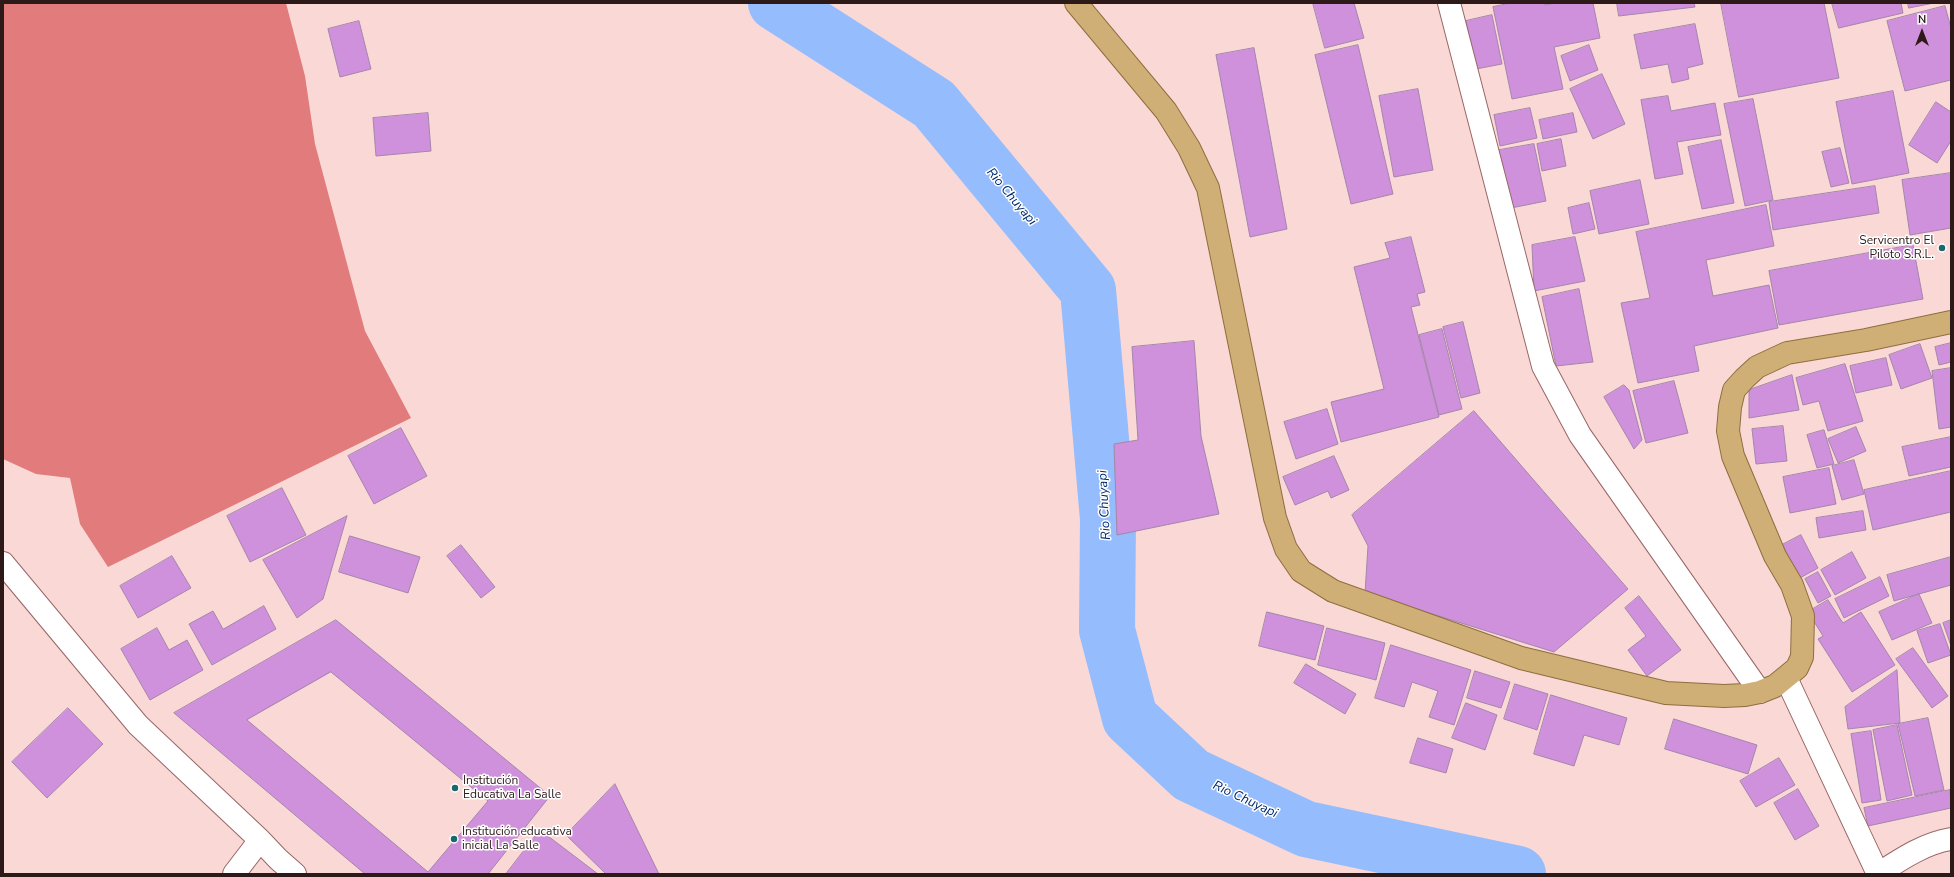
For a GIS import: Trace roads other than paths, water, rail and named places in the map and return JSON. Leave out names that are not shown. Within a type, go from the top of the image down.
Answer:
[{"type":"highway","points":[[1076,3],[1166,111],[1189,148],[1208,188],[1275,518],[1286,549],[1301,572],[1333,591],[1521,658],[1666,693],[1724,696],[1745,695],[1760,692],[1775,686],[1797,668],[1802,657],[1803,616],[1792,585],[1775,556],[1733,456],[1728,431],[1730,407],[1734,390],[1757,367],[1788,353],[1866,340],[1951,322]]},
{"type":"street","points":[[1450,3],[1543,366],[1580,435],[1760,692]]},
{"type":"street","points":[[3,563],[138,725],[295,874]]},
{"type":"street","points":[[1786,678],[1878,874],[1908,855],[1939,841],[1951,839]]},
{"type":"street","points":[[234,874],[260,840]]},
{"type":"waterway","name":"Rio Chuyapi","points":[[776,3],[934,104],[1088,290],[1108,519],[1107,630],[1130,718],[1191,775],[1306,829],[1518,874]]},
{"type":"place","name":"Servicentro El Piloto S.R.L.","points":[[1942,248]]},
{"type":"place","name":"Institución Educativa La Salle","points":[[455,788]]},
{"type":"place","name":"Institución educativa inicial La Salle","points":[[454,839]]}]
